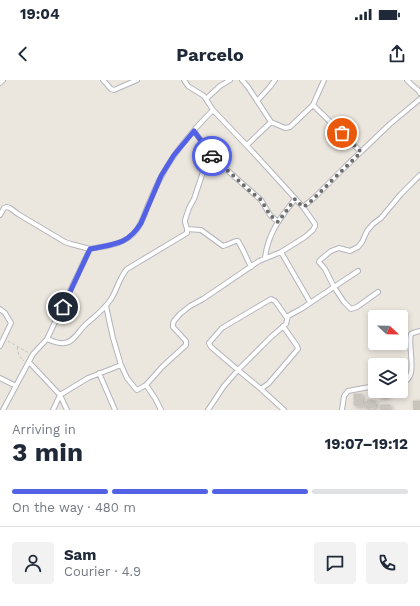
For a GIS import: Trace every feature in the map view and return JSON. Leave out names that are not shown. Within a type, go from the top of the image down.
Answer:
[{"type":"street","points":[[0,83],[3,80]]},
{"type":"street","points":[[103,80],[111,89],[114,90],[136,80]]},
{"type":"street","points":[[106,306],[121,365],[136,390],[146,385],[162,367],[186,345],[186,341],[173,327],[174,321],[180,314],[251,267],[266,258],[281,252],[312,232],[314,228],[315,224],[303,207],[213,110],[206,99],[188,86],[184,80]]},
{"type":"street","points":[[220,86],[222,80]]},
{"type":"street","points":[[206,99],[220,86],[230,80]]},
{"type":"street","points":[[242,80],[271,122],[285,128],[290,127],[313,105],[324,80]]},
{"type":"street","points":[[257,100],[275,80]]},
{"type":"street","points":[[407,80],[420,91]]},
{"type":"street","points":[[303,207],[399,116],[420,99]]},
{"type":"street","points":[[313,105],[361,152]]},
{"type":"street","points":[[0,216],[4,208],[10,208],[53,236],[65,242],[90,249],[116,244],[123,241],[133,234],[141,223],[161,176],[174,155],[213,110]]},
{"type":"street","points":[[247,145],[271,122]]},
{"type":"street","points":[[194,131],[212,155],[261,200],[270,215],[278,222]]},
{"type":"street","points":[[47,339],[59,343],[69,342],[106,306],[127,269],[187,234],[188,229],[185,222],[188,208],[194,199],[204,169],[212,155]]},
{"type":"street","points":[[378,292],[357,307],[351,309],[344,302],[334,287],[325,269],[319,263],[320,260],[332,251],[339,248],[350,251],[358,247],[373,224],[381,218],[401,194],[420,175]]},
{"type":"street","points":[[266,258],[270,237],[278,222],[295,199]]},
{"type":"street","points":[[188,229],[201,230],[218,243],[225,246],[238,241],[251,267]]},
{"type":"street","points":[[3,410],[33,354],[47,339],[90,249]]},
{"type":"street","points":[[281,252],[310,302]]},
{"type":"street","points":[[208,410],[224,386],[238,370],[286,323],[288,316],[358,271]]},
{"type":"street","points":[[284,410],[211,348],[210,343],[222,328],[271,299],[275,301],[287,318]]},
{"type":"street","points":[[0,309],[5,313],[11,324],[0,346]]},
{"type":"street","points":[[261,389],[274,378],[298,349],[283,326]]},
{"type":"street","points":[[408,380],[411,377],[412,372],[410,343],[411,334],[420,331]]},
{"type":"street","points":[[29,362],[60,395],[68,410]]},
{"type":"street","points":[[53,410],[60,395],[88,378],[121,365]]},
{"type":"street","points":[[99,374],[115,410]]},
{"type":"street","points":[[0,378],[16,386]]},
{"type":"street","points":[[146,385],[161,410]]},
{"type":"street","points":[[342,410],[344,396],[348,391],[368,387]]},
{"type":"path","points":[[4,339],[33,354]]},
{"type":"path","points":[[17,346],[19,356],[23,361],[29,362]]},
{"type":"building","points":[[354,394],[362,394],[362,406],[354,405]]},
{"type":"building","points":[[367,400],[376,401],[375,408],[364,407],[365,401],[367,402]]},
{"type":"building","points":[[413,401],[420,401],[420,410],[414,410]]},
{"type":"building","points":[[380,405],[390,405],[390,410],[380,410]]},
{"type":"way so far","points":[[212,156],[261,200],[270,215],[278,222],[295,199],[303,207],[308,204],[361,152],[342,133]]},
{"type":"route","points":[[63,307],[90,249],[116,244],[133,234],[141,223],[161,176],[174,155],[194,131],[212,156]]}]
